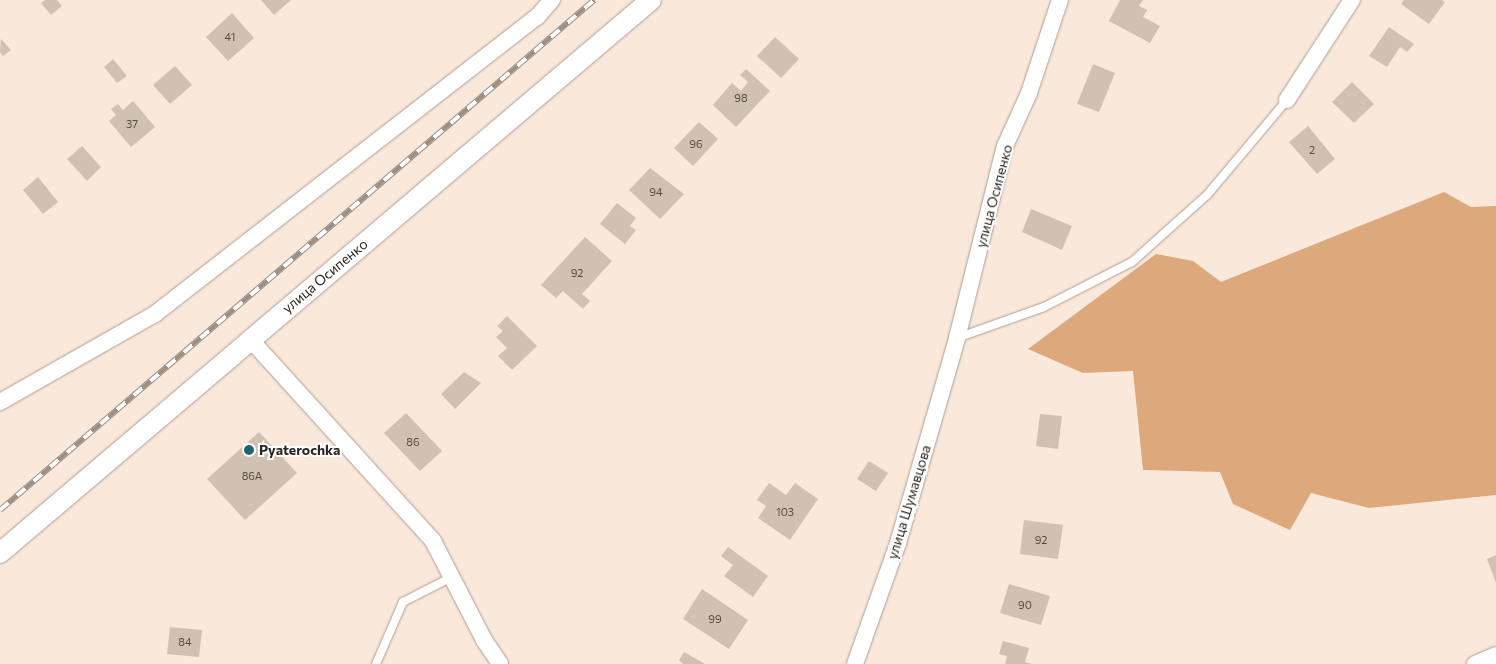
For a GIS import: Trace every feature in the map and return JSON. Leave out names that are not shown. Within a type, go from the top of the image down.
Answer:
[{"type":"street","points":[[0,402],[155,314],[538,17],[552,0]]},
{"type":"street","name":"улица Осипенко","points":[[0,553],[651,0]]},
{"type":"street","name":"улица Осипенко","points":[[957,338],[1005,146],[1029,93],[1060,0]]},
{"type":"street","points":[[1287,100],[1352,0]]},
{"type":"street","name":"улица Шумавцова","points":[[855,664],[898,543],[957,338]]},
{"type":"street","points":[[250,339],[433,541],[450,578],[500,664]]},
{"type":"street","points":[[1475,664],[1496,655]]},
{"type":"lane","points":[[957,338],[1044,307],[1132,262],[1207,195],[1287,100]]},
{"type":"lane","points":[[376,664],[403,602],[450,578]]},
{"type":"shaded area","points":[[1444,192],[1471,207],[1496,206],[1496,495],[1369,508],[1311,493],[1290,530],[1233,504],[1220,472],[1143,470],[1133,371],[1083,373],[1028,349],[1156,254],[1193,261],[1221,282]]},
{"type":"building","points":[[45,0],[57,0],[62,6],[51,15],[41,3]]},
{"type":"building","points":[[261,0],[291,0],[274,15]]},
{"type":"building","points":[[1120,0],[1143,0],[1139,6],[1147,10],[1143,17],[1160,26],[1150,43],[1109,21]]},
{"type":"building","points":[[1404,0],[1442,0],[1445,2],[1429,24],[1401,4]]},
{"type":"building","points":[[232,13],[254,38],[228,61],[206,37]]},
{"type":"building","points":[[1389,27],[1414,44],[1407,52],[1400,47],[1387,67],[1369,56]]},
{"type":"building","points":[[775,37],[799,59],[781,78],[757,56]]},
{"type":"building","points":[[1,39],[11,50],[3,56],[0,52]]},
{"type":"building","points":[[113,59],[127,76],[117,83],[104,67]]},
{"type":"building","points":[[1093,64],[1115,73],[1099,112],[1077,104]]},
{"type":"building","points":[[175,66],[192,85],[170,104],[153,85]]},
{"type":"building","points":[[746,69],[770,91],[736,127],[713,105],[732,83],[741,91],[748,82],[740,75]]},
{"type":"building","points":[[1352,82],[1374,104],[1354,123],[1332,102]]},
{"type":"building","points":[[133,101],[155,127],[131,147],[109,121],[116,115],[111,109],[118,104],[123,110]]},
{"type":"building","points":[[699,122],[718,139],[693,166],[674,148]]},
{"type":"building","points":[[1308,126],[1335,159],[1317,174],[1289,142]]},
{"type":"building","points":[[82,146],[101,167],[87,181],[67,159]]},
{"type":"building","points":[[650,168],[684,194],[660,219],[629,190]]},
{"type":"building","points":[[38,177],[58,202],[43,214],[23,190]]},
{"type":"building","points":[[617,203],[636,218],[630,226],[636,230],[625,244],[600,224]]},
{"type":"building","points":[[1031,209],[1072,226],[1062,250],[1022,232]]},
{"type":"building","points":[[585,237],[612,261],[582,294],[590,301],[583,309],[563,291],[556,298],[541,285]]},
{"type":"building","points":[[507,316],[537,346],[512,370],[498,356],[507,348],[496,337],[503,331],[497,326]]},
{"type":"building","points":[[464,372],[481,383],[455,409],[441,394]]},
{"type":"building","points":[[406,413],[442,451],[420,471],[384,433]]},
{"type":"building","points":[[1040,414],[1062,416],[1058,449],[1036,446]]},
{"type":"building","points":[[259,432],[297,473],[245,520],[207,479]]},
{"type":"building","points":[[869,461],[888,473],[876,491],[857,479]]},
{"type":"building","points":[[769,483],[786,495],[795,483],[818,499],[790,540],[758,518],[766,506],[757,500]]},
{"type":"building","points":[[1024,520],[1063,525],[1058,559],[1020,554]]},
{"type":"building","points":[[728,547],[768,576],[753,597],[724,576],[733,565],[721,556]]},
{"type":"building","points":[[1496,555],[1496,583],[1487,559]]},
{"type":"building","points":[[1009,584],[1050,596],[1041,625],[1000,613]]},
{"type":"building","points":[[702,589],[748,620],[729,649],[683,619]]},
{"type":"building","points":[[170,627],[202,630],[199,657],[167,654]]},
{"type":"building","points":[[1003,641],[1029,648],[1025,662],[1032,664],[1005,664],[1007,656],[999,654]]},
{"type":"building","points":[[684,652],[705,664],[683,664],[679,660]]},
{"type":"railway","points":[[0,510],[594,0]]},
{"type":"place","name":"Pyaterochka","points":[[249,450]]}]
